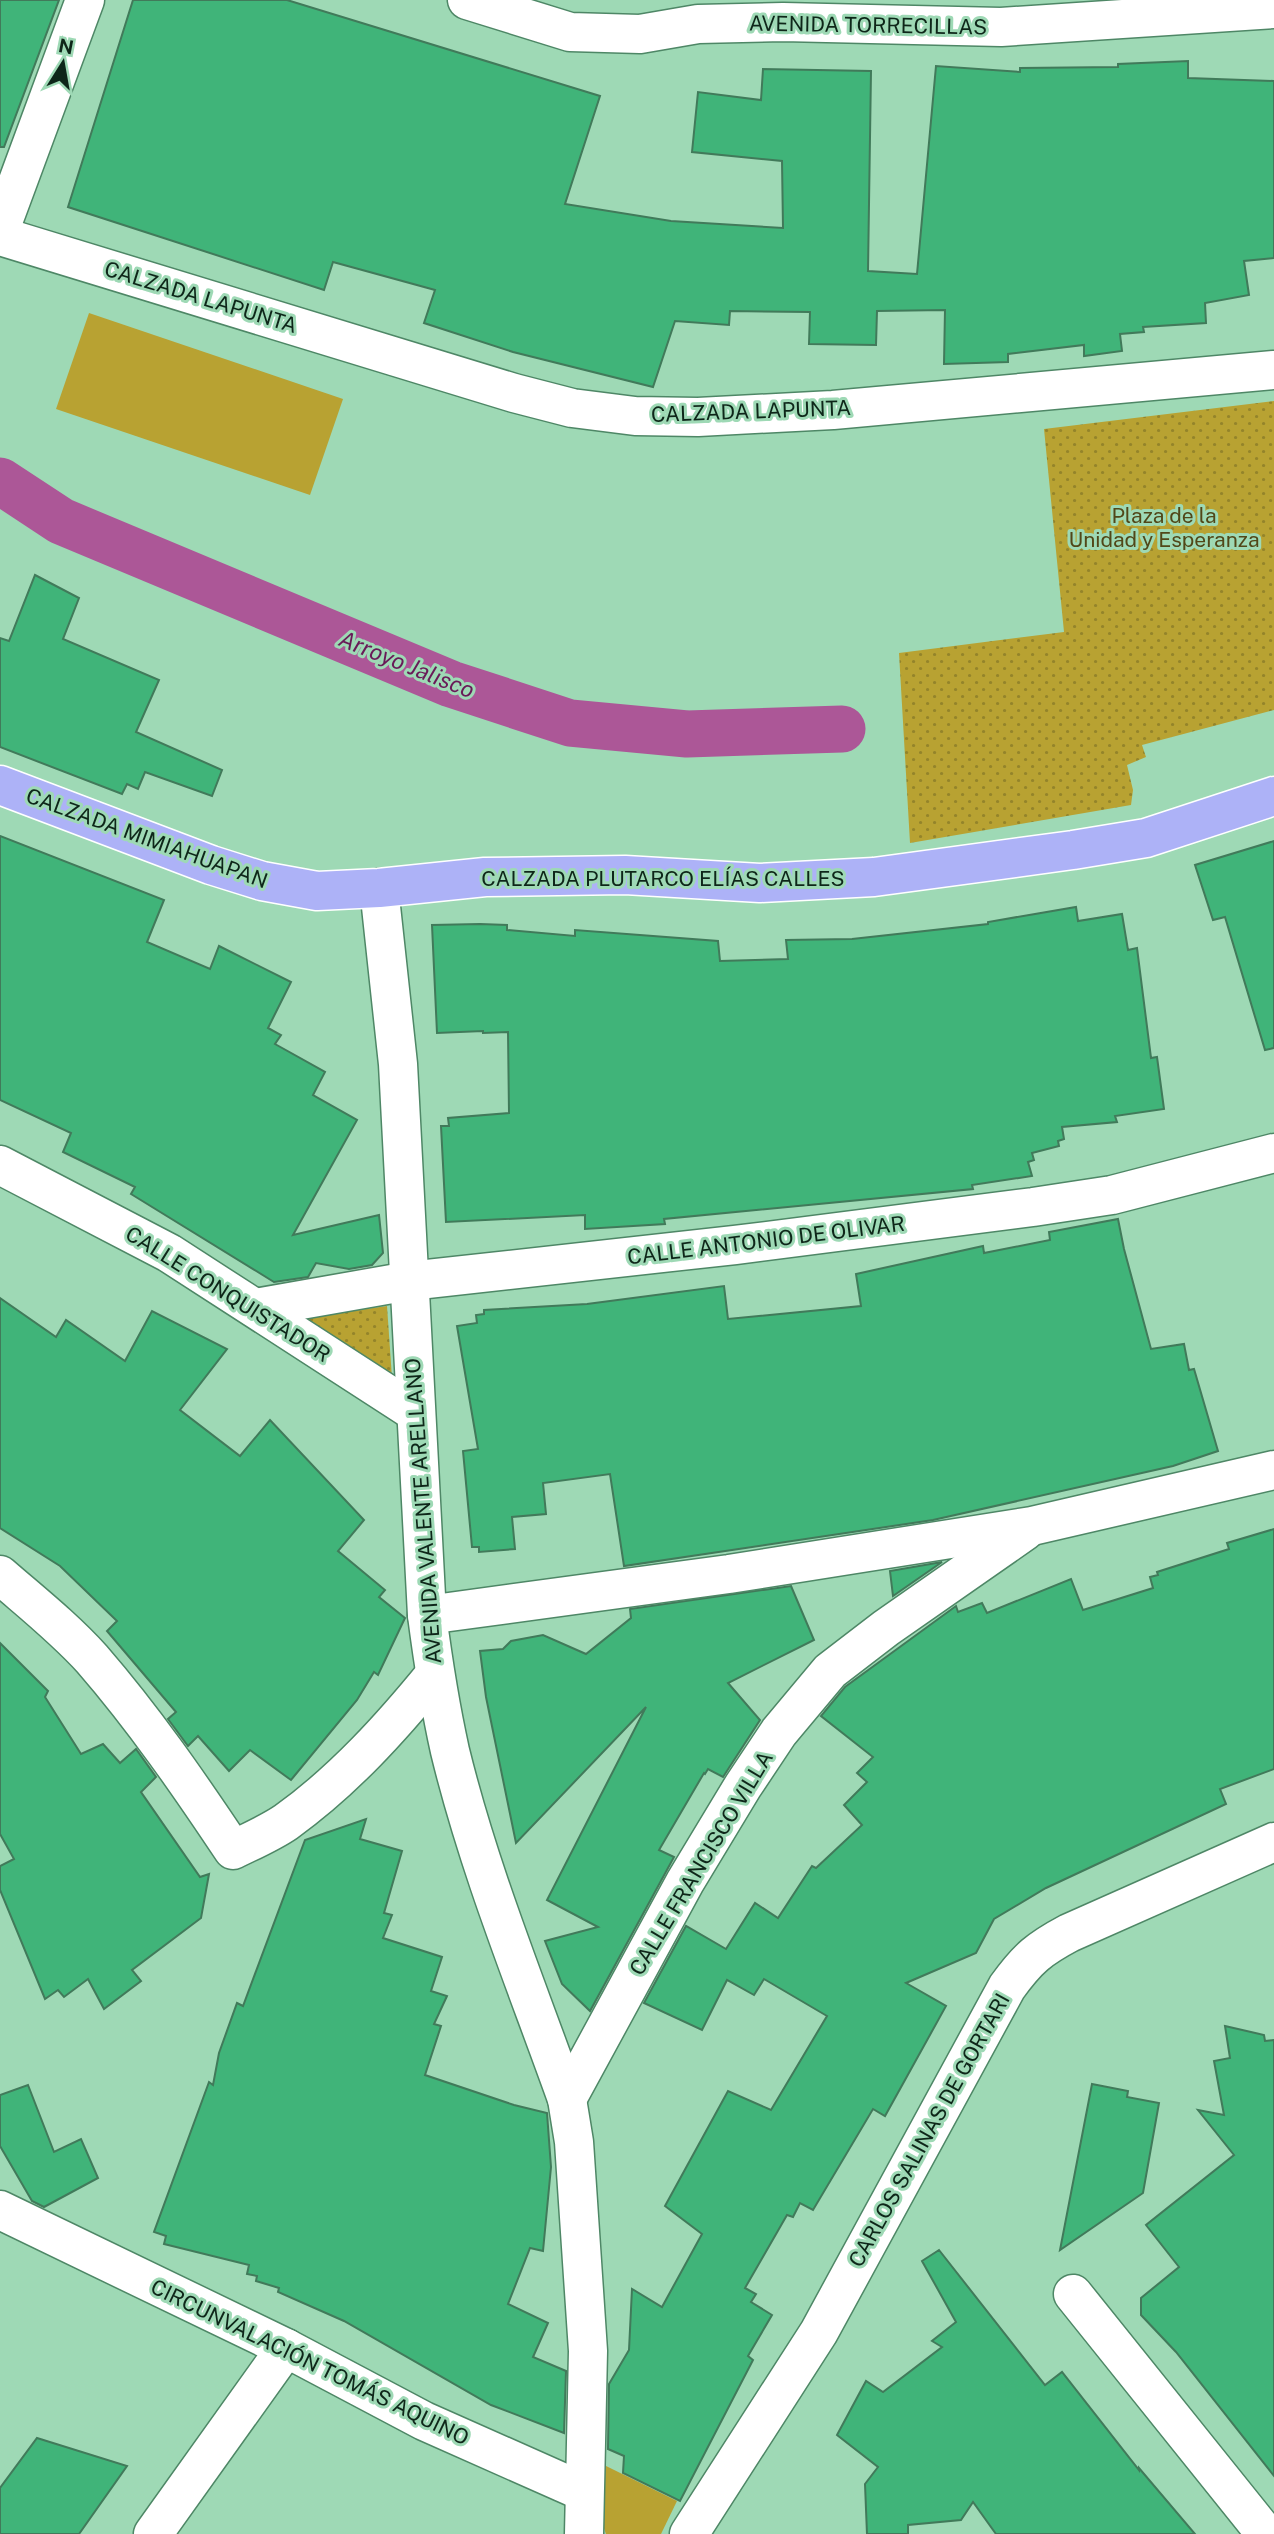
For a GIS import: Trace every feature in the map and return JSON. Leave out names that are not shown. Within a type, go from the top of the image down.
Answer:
[{"type":"main road","name":"CALZADA MIMIAHUAPAN","points":[[0,785],[133,836],[262,881],[317,891],[379,888]]},
{"type":"main road","name":"CALZADA PLUTARCO ELÍAS CALLES","points":[[379,888],[485,877],[625,875],[760,883],[874,877],[1146,838],[1274,796]]},
{"type":"street","points":[[0,230],[85,0]]},
{"type":"street","name":"AVENIDA TORRECILLAS","points":[[467,0],[570,32],[640,34],[698,24],[783,22],[1001,27],[1274,9]]},
{"type":"street","name":"CALZADA LAPUNTA","points":[[0,236],[514,393],[572,408],[635,416],[698,417],[833,410],[1274,370]]},
{"type":"street","name":"AVENIDA VALENTE ARELLANO","points":[[379,888],[398,1065],[427,1615],[435,1674],[451,1752],[478,1848],[567,2099],[574,2142],[588,2351],[584,2492]]},
{"type":"street","name":"CALLE ANTONIO DE OLIVAR","points":[[255,1308],[409,1281],[735,1245],[1112,1195],[1274,1153]]},
{"type":"street","name":"CALLE CONQUISTADOR","points":[[0,1164],[169,1253],[415,1412]]},
{"type":"street","name":"CALLE FRANCISCO VILLA","points":[[427,1615],[729,1574],[1032,1526],[1274,1470]]},
{"type":"street","name":"CALLE FRANCISCO VILLA","points":[[567,2099],[685,1881],[779,1732],[830,1671],[886,1628],[1032,1526]]},
{"type":"street","points":[[0,1575],[90,1657],[176,1765],[233,1850],[284,1823],[324,1792],[397,1720],[435,1674]]},
{"type":"street","name":"CARLOS SALINAS DE GORTARI","points":[[689,2534],[819,2332],[1007,1987],[1023,1965],[1040,1949],[1069,1933],[1274,1842]]},
{"type":"street","name":"CIRCUNVALACIÓN TOMÁS AQUINO","points":[[0,2210],[286,2348],[424,2421],[584,2492]]},
{"type":"street","points":[[1073,2294],[1266,2530]]},
{"type":"street","points":[[153,2534],[286,2348]]},
{"type":"street","points":[[584,2492],[584,2534]]},
{"type":"green space","points":[[89,313],[343,399],[310,495],[56,409]]},
{"type":"green space","name":"Plaza de la Unidad y Esperanza","points":[[1274,401],[1274,710],[1142,745],[1146,757],[1127,765],[1133,790],[1131,805],[910,843],[899,653],[1064,632],[1044,429]]},
{"type":"green space","points":[[387,1306],[392,1378],[303,1318]]},
{"type":"green space","points":[[602,2464],[677,2501],[661,2534],[606,2534],[602,2523]]},
{"type":"building","points":[[0,0],[59,0],[4,147],[0,147]]},
{"type":"building","points":[[133,0],[287,0],[600,96],[565,204],[671,221],[783,228],[782,161],[692,152],[698,92],[761,100],[763,69],[871,71],[868,271],[917,274],[936,66],[1020,72],[1020,68],[1118,67],[1118,64],[1188,61],[1188,78],[1274,81],[1274,258],[1244,261],[1249,295],[1205,303],[1206,323],[1143,327],[1144,332],[1120,334],[1122,351],[1084,356],[1084,345],[1008,354],[1008,362],[944,364],[945,310],[877,311],[876,345],[809,344],[810,312],[730,311],[729,325],[675,321],[653,387],[513,352],[424,323],[435,290],[333,262],[324,290],[68,207]]},
{"type":"building","points":[[35,575],[79,598],[63,639],[159,680],[136,732],[222,770],[212,796],[145,772],[138,789],[127,784],[122,794],[0,747],[0,638],[9,641]]},
{"type":"building","points":[[0,836],[164,900],[147,942],[210,969],[219,946],[291,982],[268,1028],[281,1035],[275,1044],[325,1072],[313,1095],[357,1120],[293,1235],[379,1215],[383,1253],[372,1265],[349,1269],[316,1263],[308,1277],[274,1282],[131,1194],[135,1187],[63,1152],[71,1133],[0,1100]]},
{"type":"building","points":[[1274,841],[1274,1048],[1265,1050],[1225,917],[1213,920],[1195,865]]},
{"type":"building","points":[[1076,907],[1078,921],[1122,914],[1128,950],[1137,948],[1151,1058],[1157,1057],[1164,1109],[1115,1116],[1117,1122],[1062,1127],[1064,1139],[1058,1141],[1059,1146],[1032,1153],[1034,1160],[1028,1162],[1032,1176],[972,1185],[973,1189],[664,1219],[665,1224],[585,1229],[585,1215],[446,1222],[441,1126],[449,1126],[448,1118],[509,1113],[508,1032],[437,1033],[432,925],[507,925],[507,930],[575,936],[575,930],[718,941],[720,961],[788,959],[786,940],[852,939],[988,924]]},
{"type":"building","points":[[1118,1219],[1151,1349],[1184,1344],[1189,1370],[1194,1369],[1218,1451],[1173,1466],[933,1520],[624,1566],[610,1474],[543,1483],[546,1514],[512,1517],[515,1549],[479,1552],[479,1547],[472,1547],[463,1451],[478,1449],[457,1326],[477,1323],[476,1315],[484,1314],[484,1310],[587,1304],[724,1286],[728,1319],[861,1306],[856,1274],[983,1246],[984,1253],[1050,1240],[1049,1232]]},
{"type":"building","points":[[0,1298],[56,1337],[66,1320],[125,1361],[152,1311],[227,1349],[180,1410],[240,1456],[270,1420],[364,1520],[338,1551],[385,1590],[379,1597],[405,1618],[378,1675],[374,1672],[357,1700],[291,1780],[250,1750],[229,1771],[198,1736],[188,1746],[168,1719],[176,1712],[107,1631],[117,1621],[60,1566],[0,1528]]},
{"type":"building","points":[[1274,1529],[1274,1769],[1220,1789],[1226,1804],[1046,1888],[994,1919],[976,1953],[906,1983],[946,2006],[885,2116],[873,2109],[813,2210],[800,2203],[793,2217],[787,2215],[745,2288],[756,2294],[751,2302],[772,2315],[748,2356],[753,2360],[680,2501],[623,2473],[624,2456],[608,2449],[609,2384],[629,2350],[632,2289],[662,2307],[702,2234],[665,2206],[728,2091],[771,2110],[827,2016],[764,1979],[754,1995],[727,1980],[702,2030],[644,2003],[686,1926],[726,1949],[755,1903],[778,1918],[812,1866],[816,1868],[862,1825],[844,1805],[867,1782],[857,1773],[873,1757],[821,1716],[845,1687],[956,1606],[958,1612],[982,1603],[987,1613],[1071,1579],[1083,1610],[1153,1588],[1150,1577],[1158,1575],[1157,1572],[1229,1549],[1227,1543]]},
{"type":"building","points":[[942,1562],[893,1596],[890,1571]]},
{"type":"building","points":[[791,1586],[814,1640],[728,1683],[760,1720],[723,1777],[708,1769],[704,1773],[659,1850],[674,1857],[590,2011],[562,1984],[545,1941],[598,1927],[547,1900],[646,1707],[516,1843],[486,1697],[480,1651],[503,1649],[511,1641],[543,1635],[586,1654],[631,1618],[630,1609]]},
{"type":"building","points":[[0,1643],[48,1691],[45,1697],[81,1754],[103,1744],[120,1763],[136,1749],[156,1777],[141,1792],[200,1877],[209,1874],[201,1918],[132,1970],[141,1981],[104,2009],[88,1979],[64,1997],[58,1990],[45,1999],[0,1890],[0,1866],[14,1859],[0,1834]]},
{"type":"building","points":[[366,1819],[360,1839],[402,1851],[384,1913],[392,1915],[383,1938],[442,1957],[431,1991],[447,1996],[434,2024],[441,2026],[425,2075],[514,2105],[547,2113],[551,2167],[543,2251],[530,2248],[508,2304],[548,2323],[533,2357],[566,2371],[564,2433],[491,2405],[344,2321],[278,2292],[279,2288],[256,2281],[257,2276],[247,2274],[249,2265],[164,2244],[166,2236],[154,2232],[209,2082],[213,2085],[219,2053],[237,2003],[243,2006],[305,1840]]},
{"type":"building","points":[[1225,2026],[1264,2035],[1265,2041],[1274,2040],[1274,2476],[1176,2352],[1141,2315],[1141,2298],[1179,2267],[1146,2225],[1234,2155],[1198,2110],[1224,2115],[1214,2061],[1230,2058]]},
{"type":"building","points":[[1092,2084],[1128,2091],[1127,2097],[1159,2103],[1143,2193],[1060,2250]]},
{"type":"building","points":[[28,2085],[54,2152],[81,2139],[98,2178],[44,2207],[32,2201],[0,2146],[0,2095]]},
{"type":"building","points":[[939,2250],[1045,2385],[1062,2372],[1139,2470],[1195,2534],[996,2534],[973,2502],[961,2520],[908,2525],[908,2534],[867,2534],[865,2484],[878,2467],[837,2435],[866,2381],[883,2392],[942,2347],[932,2341],[956,2322],[922,2261]]},
{"type":"building","points":[[37,2438],[127,2466],[79,2534],[0,2534],[0,2488]]},
{"type":"waterway","name":"Arroyo Jalisco","points":[[0,481],[61,521],[451,684],[570,723],[687,734],[842,729]]}]
